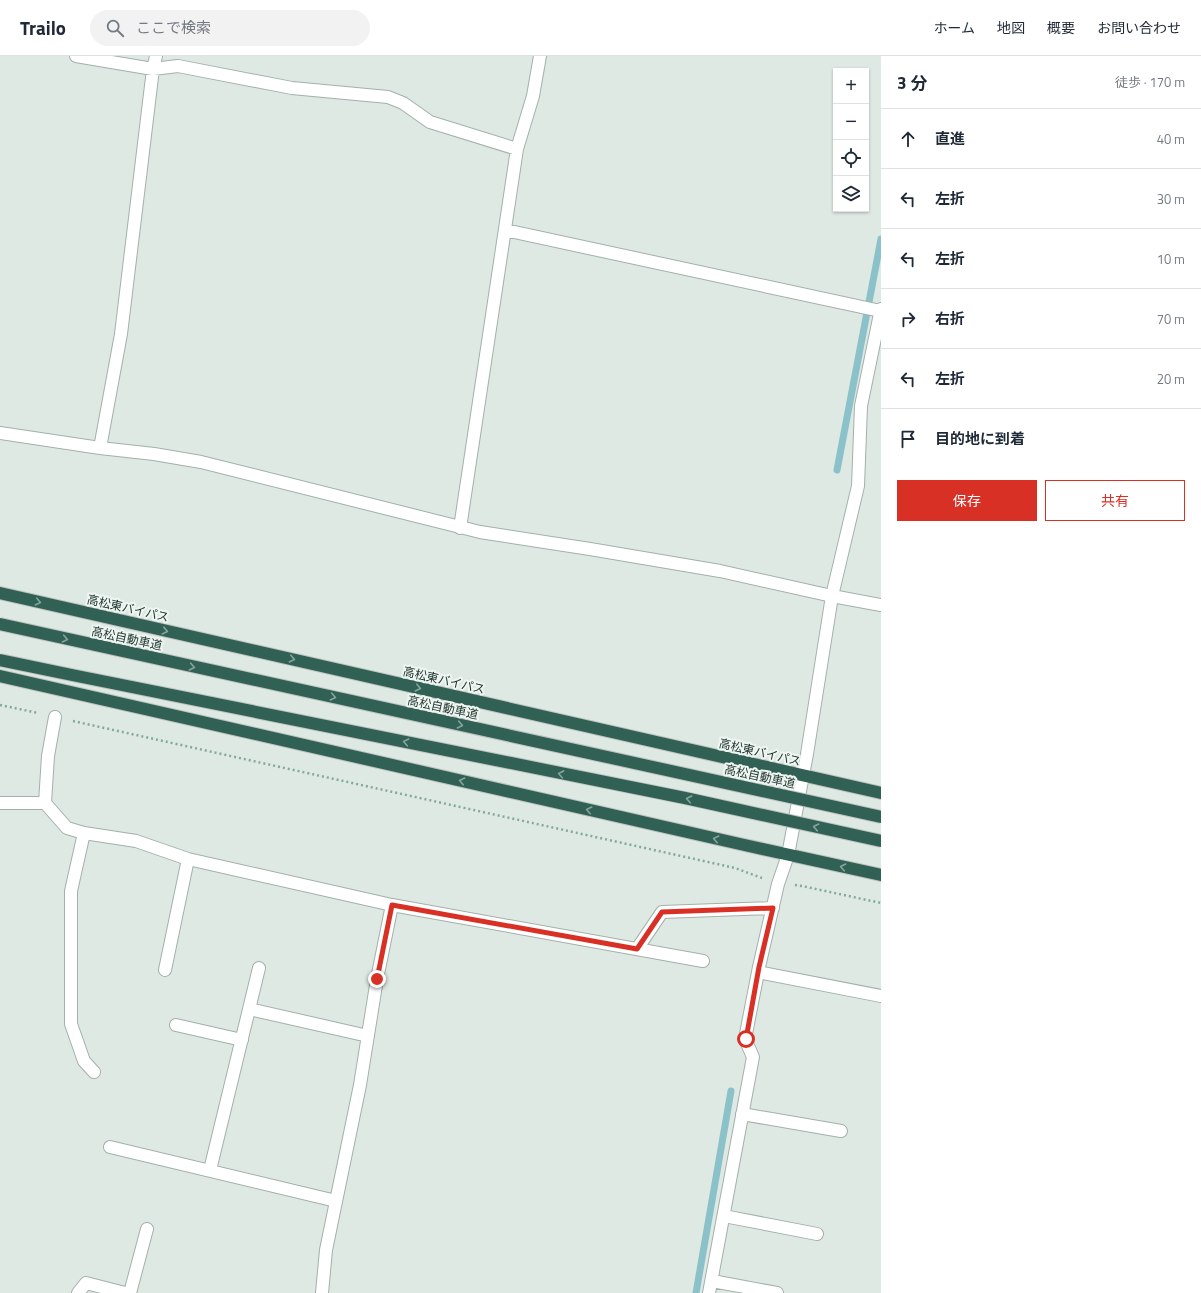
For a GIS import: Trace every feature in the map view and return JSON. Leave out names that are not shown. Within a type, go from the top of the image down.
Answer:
[{"type":"highway","name":"高松東バイパス","points":[[0,593],[881,793]]},
{"type":"highway","name":"高松自動車道","points":[[0,624],[881,817]]},
{"type":"highway","points":[[0,660],[677,797],[881,841]]},
{"type":"highway","points":[[0,664],[72,675]]},
{"type":"highway","points":[[0,676],[881,875]]},
{"type":"street","points":[[76,56],[153,69],[178,66],[292,88],[388,97],[403,103],[430,122],[517,148]]},
{"type":"street","points":[[100,448],[121,334],[153,69],[156,56]]},
{"type":"street","points":[[460,528],[517,148],[533,96],[540,56]]},
{"type":"street","points":[[505,230],[881,310],[861,406],[858,486],[832,596],[803,776],[788,855],[778,884],[758,972],[746,1039],[753,1057],[710,1287],[778,1293]]},
{"type":"street","points":[[0,433],[100,448],[154,454],[201,462],[460,528],[720,571],[832,596],[881,605]]},
{"type":"street","points":[[55,717],[48,756],[45,804],[67,828],[84,833],[136,841],[188,859],[392,905],[703,961]]},
{"type":"street","points":[[0,803],[45,804]]},
{"type":"street","points":[[84,833],[71,891],[71,1024],[84,1061],[94,1072]]},
{"type":"street","points":[[165,970],[188,859]]},
{"type":"street","points":[[322,1293],[326,1250],[360,1085],[377,979],[392,905]]},
{"type":"street","points":[[637,949],[662,912],[773,908]]},
{"type":"street","points":[[210,1170],[260,968]]},
{"type":"street","points":[[758,972],[881,996]]},
{"type":"street","points":[[250,1008],[368,1036]]},
{"type":"street","points":[[176,1025],[242,1040]]},
{"type":"street","points":[[742,1114],[841,1132]]},
{"type":"street","points":[[110,1147],[336,1201]]},
{"type":"street","points":[[724,1216],[816,1234]]},
{"type":"street","points":[[130,1293],[147,1229]]},
{"type":"street","points":[[78,1293],[86,1283],[125,1293]]},
{"type":"path","points":[[0,705],[727,866],[778,884],[802,886],[881,903]]},
{"type":"waterway","points":[[837,470],[881,239]]},
{"type":"waterway","points":[[696,1293],[731,1091]]},
{"type":"route","points":[[377,979],[392,905],[637,949],[662,912],[773,908],[759,967],[746,1039]]}]
